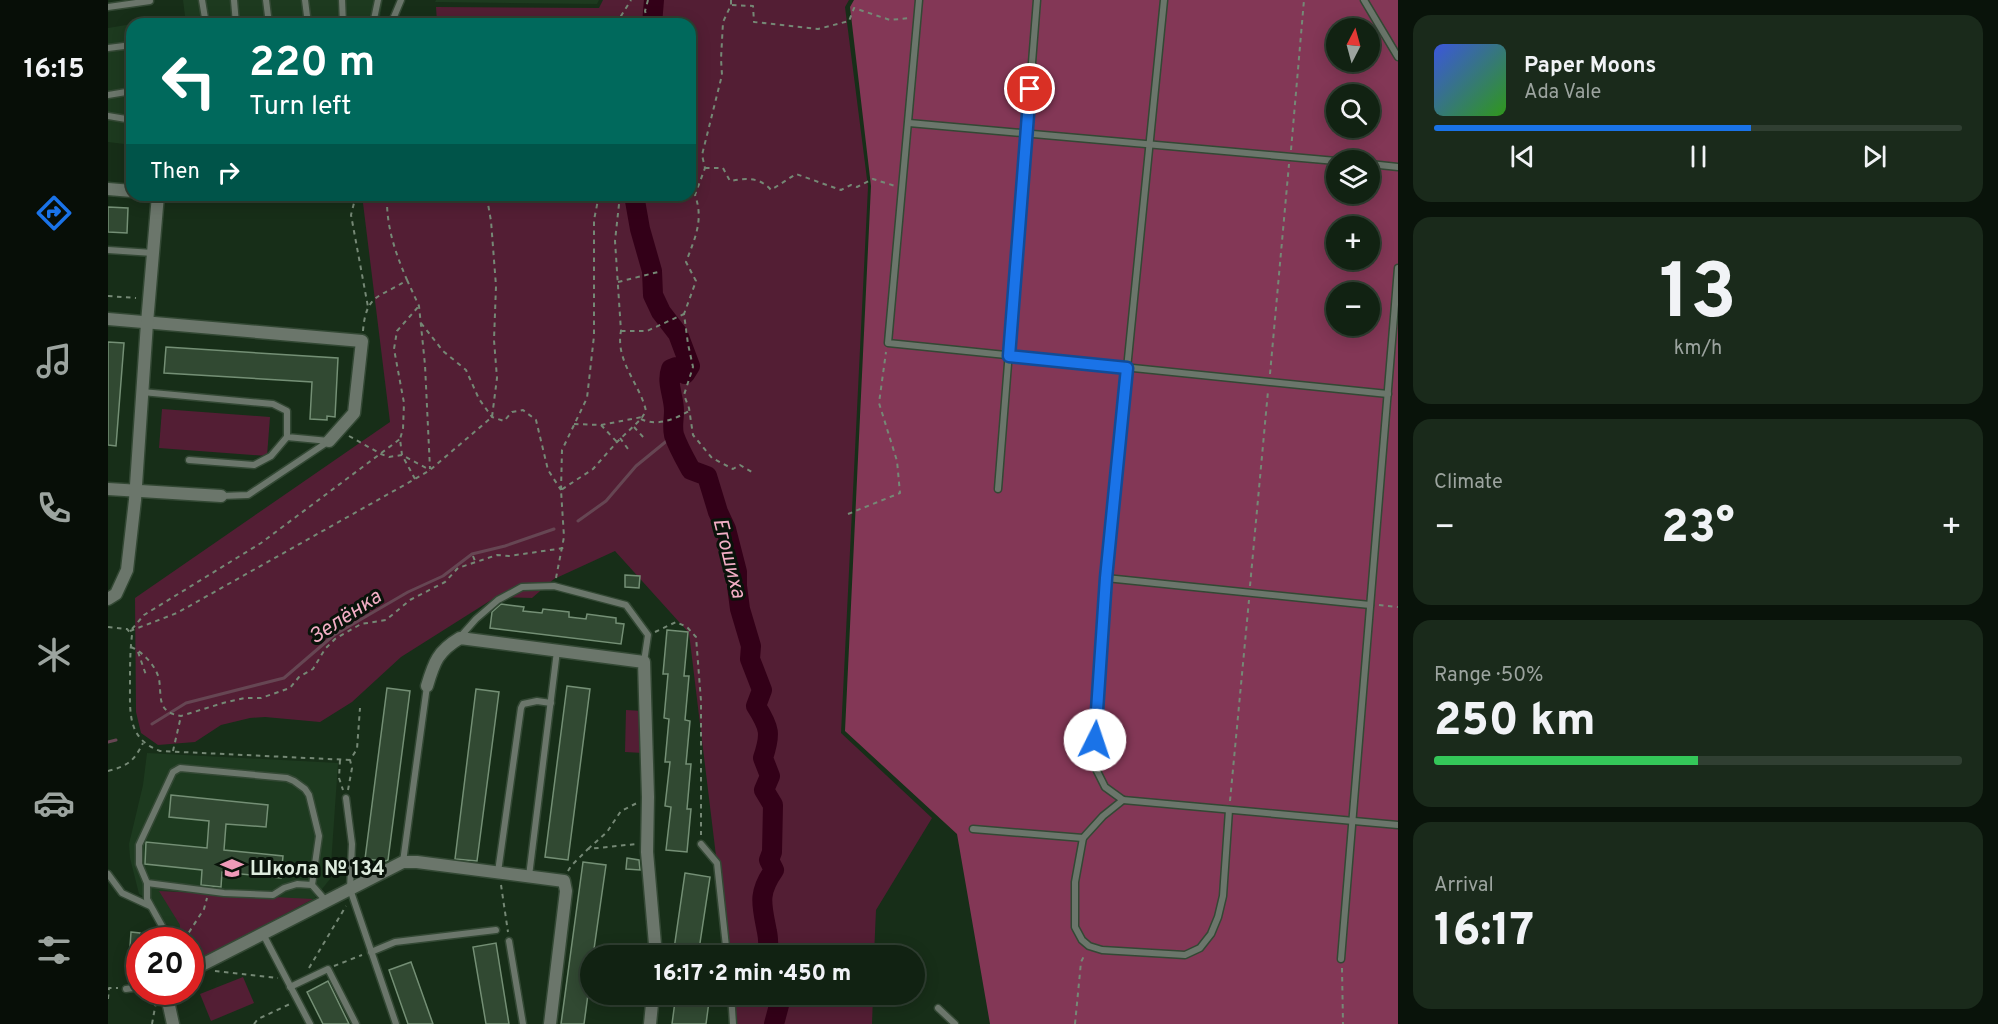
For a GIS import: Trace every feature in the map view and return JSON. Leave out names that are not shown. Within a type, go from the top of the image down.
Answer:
[{"type":"street","points":[[108,189],[126,190]]},
{"type":"street","points":[[108,599],[116,594],[128,570],[158,201]]},
{"type":"street","points":[[108,319],[362,341],[354,413],[329,441]]},
{"type":"street","points":[[108,489],[221,496]]},
{"type":"street","points":[[427,686],[435,660],[448,645],[460,638],[644,662],[648,797],[647,852],[655,945]]},
{"type":"street","points":[[204,964],[327,901],[351,892],[403,862],[564,880],[566,891],[550,1024]]},
{"type":"street","points":[[166,1005],[173,1024]]},
{"type":"street","points":[[650,1024],[652,1005]]},
{"type":"lane","points":[[202,0],[205,18]]},
{"type":"lane","points":[[234,0],[236,18]]},
{"type":"lane","points":[[266,0],[268,18]]},
{"type":"lane","points":[[305,0],[307,18]]},
{"type":"lane","points":[[342,0],[343,18]]},
{"type":"lane","points":[[374,18],[378,0]]},
{"type":"lane","points":[[394,18],[401,0]]},
{"type":"lane","points":[[920,0],[888,343],[1388,394]]},
{"type":"lane","points":[[998,489],[1037,0]]},
{"type":"lane","points":[[1164,0],[1106,578],[1093,763],[1105,787],[1123,800],[1398,825]]},
{"type":"lane","points":[[1364,0],[1398,57]]},
{"type":"lane","points":[[108,7],[150,1]]},
{"type":"lane","points":[[108,48],[126,46]]},
{"type":"lane","points":[[108,95],[126,92]]},
{"type":"lane","points":[[108,116],[126,119]]},
{"type":"lane","points":[[909,123],[1326,161]]},
{"type":"lane","points":[[1380,165],[1398,167]]},
{"type":"lane","points":[[108,250],[153,253]]},
{"type":"lane","points":[[1341,959],[1398,268]]},
{"type":"lane","points":[[142,392],[273,404],[287,411],[287,437],[271,456],[254,465],[189,460]]},
{"type":"lane","points":[[287,437],[329,441]]},
{"type":"lane","points":[[221,496],[248,495],[329,441]]},
{"type":"lane","points":[[1106,578],[1370,604]]},
{"type":"lane","points":[[460,638],[476,619],[498,600],[522,587],[554,586],[626,605],[648,635],[644,662]]},
{"type":"lane","points":[[530,876],[558,650]]},
{"type":"lane","points":[[403,862],[427,686]]},
{"type":"lane","points":[[499,872],[521,708],[523,704],[532,701],[551,703]]},
{"type":"lane","points":[[162,927],[147,899],[147,883],[139,864],[140,845],[173,772],[180,768],[287,778],[305,789],[309,795],[319,836],[312,885]]},
{"type":"lane","points":[[346,798],[352,844],[351,892],[396,1024]]},
{"type":"lane","points":[[1123,800],[1103,816],[1083,838],[1075,882],[1075,927],[1082,940],[1089,946],[1102,950],[1185,956],[1200,948],[1211,934],[1223,896],[1229,810]]},
{"type":"lane","points":[[973,829],[1083,838]]},
{"type":"lane","points":[[700,844],[717,863],[726,945]]},
{"type":"lane","points":[[108,874],[122,893],[150,907]]},
{"type":"lane","points":[[147,883],[209,891],[273,895],[290,886],[312,885],[327,901]]},
{"type":"lane","points":[[371,952],[394,942],[496,930]]},
{"type":"lane","points":[[263,934],[310,1024]]},
{"type":"lane","points":[[509,941],[523,1024]]},
{"type":"lane","points":[[290,987],[328,969],[356,1024]]},
{"type":"lane","points":[[732,1005],[733,1024]]},
{"type":"lane","points":[[938,1008],[955,1024]]},
{"type":"path","points":[[620,18],[631,0]]},
{"type":"path","points":[[647,18],[645,11],[648,0]]},
{"type":"path","points":[[696,192],[705,168],[702,155],[722,75],[723,22],[731,0]]},
{"type":"path","points":[[1229,810],[1304,0]]},
{"type":"path","points":[[731,4],[753,6],[754,22],[818,28],[849,21],[854,8],[891,20],[918,17]]},
{"type":"path","points":[[705,168],[723,168],[730,181],[746,178],[764,182],[771,190],[796,174],[841,190],[850,185],[857,187],[873,179],[902,188]]},
{"type":"path","points":[[696,198],[700,208],[697,230],[687,262],[696,281],[684,314],[693,367],[684,395],[690,411],[693,435],[712,458],[733,469],[740,465],[752,472]]},
{"type":"path","points":[[354,201],[351,215],[368,308]]},
{"type":"path","points":[[387,201],[392,245],[419,306],[430,470]]},
{"type":"path","points":[[130,631],[177,613],[415,479],[430,470],[492,417],[497,378],[494,340],[496,286],[491,220],[487,201]]},
{"type":"path","points":[[555,580],[564,548],[561,490],[562,450],[587,398],[589,387],[594,336],[594,220],[598,201]]},
{"type":"path","points":[[561,490],[592,469],[620,438],[634,427],[646,411],[642,396],[628,374],[619,340],[621,331],[615,241],[619,201]]},
{"type":"path","points":[[618,282],[658,272]]},
{"type":"path","points":[[362,341],[365,314],[374,297],[391,291],[407,280]]},
{"type":"path","points":[[108,296],[136,298]]},
{"type":"path","points":[[415,479],[402,455],[400,439],[403,429],[404,403],[394,349],[397,331],[419,306]]},
{"type":"path","points":[[621,331],[648,331],[684,314]]},
{"type":"path","points":[[421,324],[443,351],[466,370],[479,399],[492,417],[504,422],[512,412],[523,410],[536,420],[548,470],[561,490]]},
{"type":"path","points":[[848,514],[900,493],[897,461],[879,403],[888,343]]},
{"type":"path","points":[[574,424],[601,425],[642,418],[648,423],[657,423],[690,411]]},
{"type":"path","points":[[601,425],[617,442]]},
{"type":"path","points":[[634,427],[644,438]]},
{"type":"path","points":[[338,430],[381,454],[389,457],[402,455],[430,470]]},
{"type":"path","points":[[620,438],[628,449]]},
{"type":"path","points":[[130,631],[144,615],[261,543],[400,439]]},
{"type":"path","points":[[131,646],[149,661],[159,678],[159,698],[162,706],[174,715],[181,716],[224,702],[261,698],[290,688],[299,677],[313,669],[325,649],[335,639],[361,624],[386,620],[410,600],[445,582],[458,568],[497,555],[509,556],[564,548]]},
{"type":"path","points":[[472,556],[475,561]]},
{"type":"path","points":[[1370,604],[1398,607]]},
{"type":"path","points":[[648,635],[676,622],[687,627],[696,637],[701,702],[700,844]]},
{"type":"path","points":[[108,626],[123,627],[132,635],[130,718],[149,747],[160,751],[350,760]]},
{"type":"path","points":[[137,649],[146,675]]},
{"type":"path","points":[[346,798],[352,768],[350,760],[357,749],[360,708]]},
{"type":"path","points":[[173,751],[181,716]]},
{"type":"path","points":[[108,771],[125,767],[137,755],[144,742]]},
{"type":"path","points":[[340,759],[339,778],[346,798]]},
{"type":"path","points":[[564,880],[571,866],[607,832],[621,811],[648,797]]},
{"type":"path","points":[[588,849],[622,845]]},
{"type":"path","points":[[499,872],[509,941]]},
{"type":"path","points":[[192,927],[204,909],[209,891]]},
{"type":"path","points":[[300,982],[351,892]]},
{"type":"path","points":[[1075,1024],[1081,962],[1089,946]]},
{"type":"path","points":[[328,969],[371,952]]},
{"type":"path","points":[[1341,959],[1343,1024]]},
{"type":"path","points":[[210,970],[286,979]]},
{"type":"path","points":[[108,999],[110,988],[126,989]]},
{"type":"path","points":[[254,1024],[258,1019],[297,1000]]},
{"type":"path","points":[[152,1024],[155,1005]]},
{"type":"shaded area","points":[[183,0],[383,0],[380,18],[172,18],[185,16]]},
{"type":"shaded area","points":[[436,0],[599,0],[597,4],[435,2]]},
{"type":"shaded area","points":[[603,0],[849,0],[845,7],[868,187],[841,733],[932,818],[876,910],[874,945],[727,945],[689,633],[615,551],[554,579],[532,598],[496,597],[401,657],[352,702],[320,722],[265,717],[250,718],[221,725],[195,742],[158,745],[141,733],[136,712],[135,598],[390,422],[363,201],[696,201],[696,18],[437,18],[436,7],[599,8]]},
{"type":"shaded area","points":[[854,0],[1398,0],[1398,1024],[990,1024],[957,834],[845,731],[871,186],[850,7]]},
{"type":"shaded area","points":[[126,25],[126,144],[108,142],[108,28]]},
{"type":"shaded area","points":[[162,409],[270,417],[267,456],[159,448]]},
{"type":"shaded area","points":[[626,710],[643,711],[643,753],[625,752]]},
{"type":"shaded area","name":"Школа № 134","points":[[147,753],[338,763],[330,879],[311,903],[204,959],[204,927],[177,927],[164,924],[155,904],[139,894],[129,844],[143,785]]},
{"type":"shaded area","points":[[159,891],[313,899],[204,957],[204,927],[180,927]]},
{"type":"shaded area","points":[[243,977],[254,1003],[211,1021],[204,1004],[204,992]]},
{"type":"shaded area","points":[[734,1005],[873,1005],[872,1024],[737,1024]]},
{"type":"building","points":[[108,207],[128,208],[127,233],[108,232]]},
{"type":"building","points":[[108,342],[124,343],[116,446],[108,445]]},
{"type":"building","points":[[166,347],[338,358],[335,417],[327,416],[327,420],[310,419],[312,382],[164,373]]},
{"type":"building","points":[[625,575],[640,576],[639,588],[625,587]]},
{"type":"building","points":[[501,604],[524,607],[523,611],[542,613],[543,609],[569,612],[569,617],[586,619],[587,614],[616,618],[616,623],[624,624],[621,644],[490,628],[492,612]]},
{"type":"building","points":[[667,630],[688,632],[684,676],[689,676],[685,720],[690,721],[686,764],[691,764],[687,809],[691,809],[687,852],[666,850],[671,807],[665,806],[670,762],[665,762],[669,719],[664,718],[668,674],[663,674]]},
{"type":"building","points":[[567,686],[590,689],[568,860],[545,857]]},
{"type":"building","points":[[387,688],[410,691],[388,860],[386,861],[365,859]]},
{"type":"building","points":[[476,689],[499,692],[477,861],[455,859]]},
{"type":"building","points":[[171,795],[268,805],[266,827],[226,824],[224,850],[283,856],[281,878],[222,872],[221,887],[201,885],[202,870],[145,864],[146,842],[207,848],[209,821],[169,817]]},
{"type":"building","points":[[627,858],[639,860],[640,870],[626,869]]},
{"type":"building","points":[[583,862],[606,865],[595,945],[580,945],[580,1005],[587,1005],[584,1024],[561,1024]]},
{"type":"building","points":[[685,873],[710,877],[700,945],[675,945]]},
{"type":"building","points":[[496,943],[509,1024],[486,1024],[473,947]]},
{"type":"building","points":[[411,962],[433,1024],[408,1024],[389,970]]},
{"type":"building","points":[[328,981],[349,1024],[323,1024],[307,992]]},
{"type":"building","points":[[675,1005],[709,1005],[706,1024],[672,1024]]},
{"type":"waterway","name":"Егошиха","points":[[652,18],[654,0]]},
{"type":"waterway","name":"Егошиха","points":[[635,201],[652,271],[653,295],[661,312],[678,334],[690,366],[685,374],[676,367],[671,369],[674,435],[691,470],[707,476],[726,529],[737,572],[740,609],[751,646],[750,659],[762,690],[756,706],[768,731],[763,758],[770,776],[764,790],[773,805],[772,852],[769,860],[774,870],[765,886],[762,900],[769,945]]},
{"type":"waterway","name":"Зелёнка","points":[[578,521],[606,501],[636,466],[674,435]]},
{"type":"waterway","name":"Зелёнка","points":[[152,724],[186,703],[284,678],[334,635],[408,592],[443,576],[472,554],[505,546],[554,529]]},
{"type":"waterway","name":"Зелёнка","points":[[108,742],[116,740]]},
{"type":"waterway","name":"Егошиха","points":[[774,1024],[779,1005]]},
{"type":"place","name":"Школа № 134","points":[[232,868]]},
{"type":"route","points":[[1030,89],[1009,356],[1127,368],[1106,578],[1095,740]]}]
